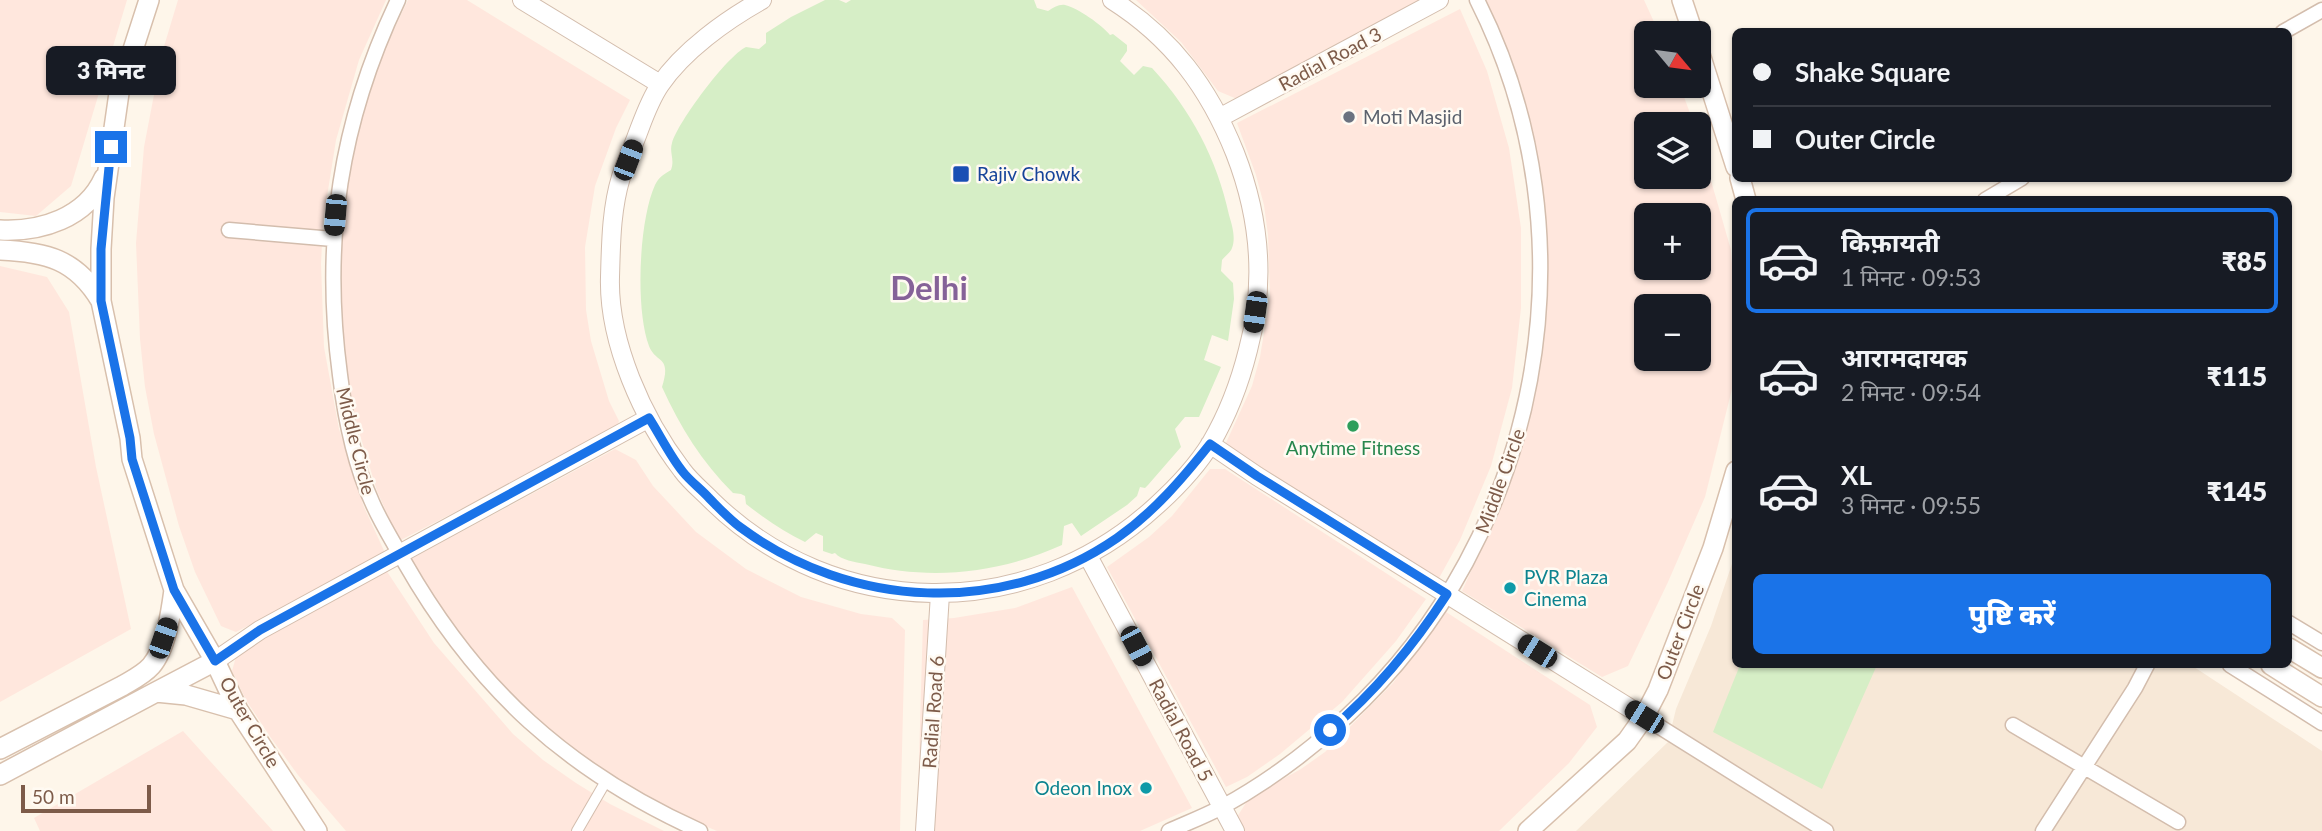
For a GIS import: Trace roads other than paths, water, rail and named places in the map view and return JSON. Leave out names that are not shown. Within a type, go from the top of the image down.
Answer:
[{"type":"main road","name":"Outer Circle","points":[[149,0],[119,93],[101,249],[101,301],[132,459],[174,590],[215,661],[238,710],[317,831]]},
{"type":"main road","points":[[1682,0],[1689,21]]},
{"type":"main road","points":[[1712,92],[1732,154]]},
{"type":"main road","points":[[0,230],[29,229],[69,216],[95,195],[109,164]]},
{"type":"main road","points":[[0,250],[39,253],[61,260],[80,273],[101,301]]},
{"type":"main road","name":"Outer Circle","points":[[1528,831],[1627,741],[1644,717],[1658,690],[1713,548],[1732,486]]},
{"type":"main road","points":[[0,749],[138,677],[152,666],[170,620],[174,590]]},
{"type":"main road","points":[[2292,650],[2322,668]]},
{"type":"main road","points":[[0,775],[215,661]]},
{"type":"main road","points":[[2276,668],[2322,697]]},
{"type":"main road","points":[[156,692],[199,698],[238,710]]},
{"type":"street","name":"Middle Circle","points":[[398,0],[369,65],[347,139],[333,239],[332,298],[343,402],[355,454],[371,501],[432,609],[492,685],[530,723],[572,758],[663,814],[700,831]]},
{"type":"street","points":[[522,0],[660,85]]},
{"type":"street","points":[[762,0],[735,15],[694,48],[660,85],[645,112],[621,178],[612,225],[610,285],[616,330],[629,375],[649,418],[683,472],[739,526],[788,558],[841,580],[890,591],[940,594],[1016,584],[1053,572],[1088,556],[1116,538],[1167,496],[1210,444],[1242,373],[1253,332],[1259,270],[1247,184],[1220,117],[1195,78],[1165,42],[1112,0]]},
{"type":"street","name":"Radial Road 3","points":[[1220,117],[1440,0]]},
{"type":"street","name":"Middle Circle","points":[[1169,831],[1222,807],[1281,769],[1346,717],[1404,655],[1447,594],[1489,518],[1515,445],[1533,370],[1541,293],[1539,215],[1527,137],[1504,62],[1477,0]]},
{"type":"street","points":[[2290,28],[2322,10]]},
{"type":"street","points":[[1991,196],[2015,182]]},
{"type":"street","points":[[229,230],[333,239]]},
{"type":"street","points":[[215,661],[260,630],[649,418]]},
{"type":"street","points":[[1210,444],[1826,831]]},
{"type":"street","name":"Radial Road 5","points":[[1088,556],[1235,831]]},
{"type":"street","name":"Radial Road 6","points":[[925,831],[940,594]]},
{"type":"street","points":[[2292,625],[2322,643]]},
{"type":"street","points":[[2043,831],[2145,668]]},
{"type":"street","points":[[2235,668],[2322,723]]},
{"type":"street","points":[[2013,725],[2178,822]]},
{"type":"street","points":[[577,831],[606,781]]},
{"type":"place","name":"Moti Masjid","points":[[1349,117]]},
{"type":"place","name":"Rajiv Chowk","points":[[961,174]]},
{"type":"place","name":"Anytime Fitness","points":[[1353,426]]},
{"type":"place","name":"PVR Plaza Cinema","points":[[1510,588]]},
{"type":"place","name":"Odeon Inox","points":[[1146,788]]},
{"type":"district","name":"Delhi","points":[[929,288]]}]
